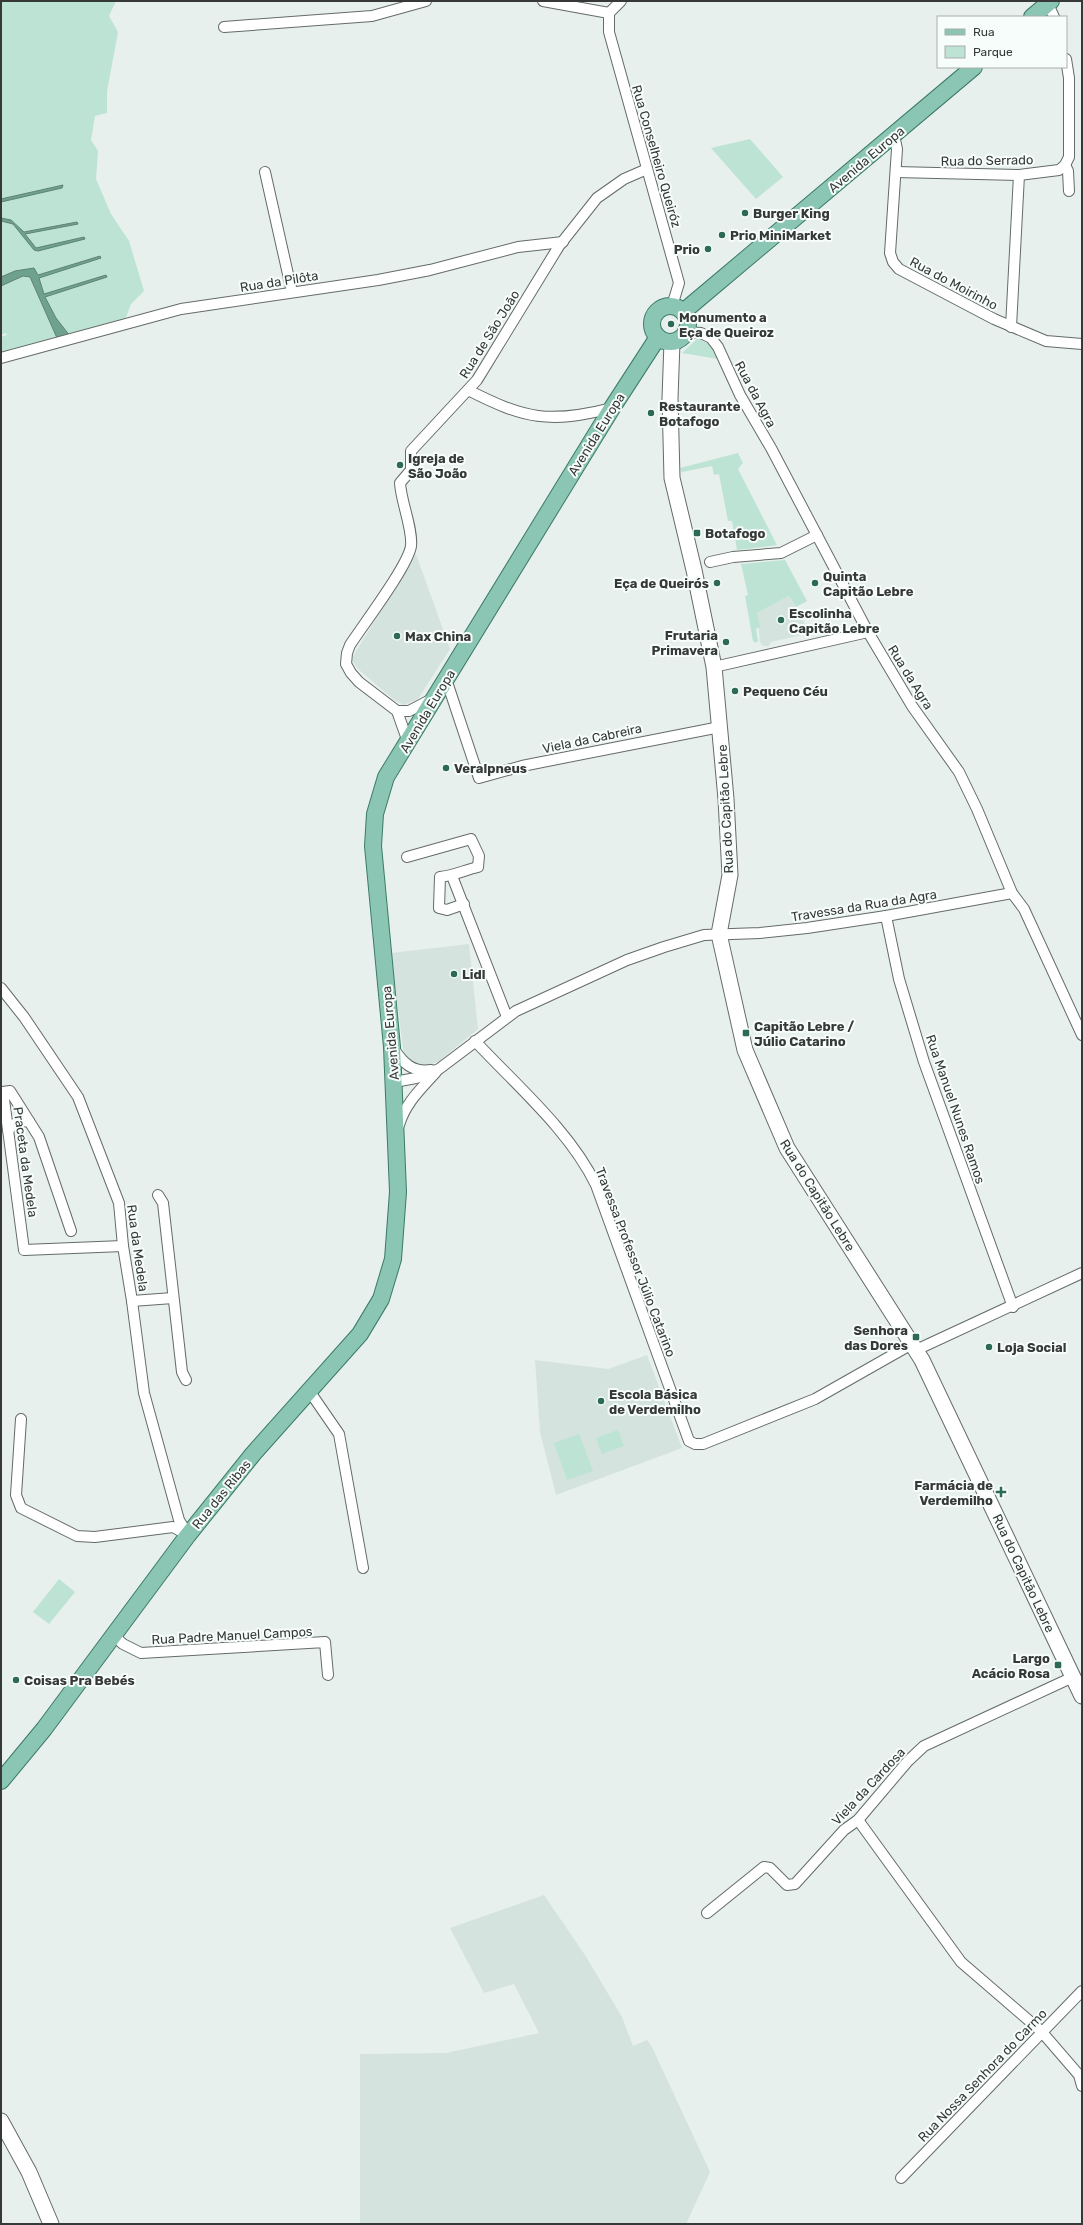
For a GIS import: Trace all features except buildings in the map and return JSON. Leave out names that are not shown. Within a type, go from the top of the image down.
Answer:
[{"type":"main road","points":[[1034,16],[1051,7]]},
{"type":"main road","name":"Avenida Europa","points":[[686,332],[679,340],[665,340],[652,328],[654,317],[661,308],[678,309],[894,135],[973,68]]},
{"type":"main road","points":[[678,309],[688,321],[686,332]]},
{"type":"main road","name":"Avenida Europa","points":[[398,1192],[392,1048],[373,846],[375,814],[386,777],[612,408],[665,340]]},
{"type":"main road","name":"Rua do Capitão Lebre","points":[[665,340],[670,398],[672,478],[694,570],[714,667],[720,727],[730,875],[719,934],[745,1050],[787,1148],[914,1347],[1017,1556],[1082,1696]]},
{"type":"main road","name":"Rua das Ribas","points":[[1,1781],[44,1729],[188,1535],[253,1454],[310,1392],[360,1334],[381,1298],[393,1259],[398,1192]]},
{"type":"main road","points":[[1,2121],[29,2172],[51,2224]]},
{"type":"street","points":[[224,27],[372,16],[426,1]]},
{"type":"street","points":[[543,1],[609,13],[621,1]]},
{"type":"street","name":"Rua Conselheiro Queiróz","points":[[609,13],[609,32],[679,283],[678,309]]},
{"type":"street","points":[[1067,65],[1069,78],[1070,157],[1065,165],[1068,171],[1069,191]]},
{"type":"street","name":"Rua do Moirinho","points":[[894,135],[897,149],[890,253],[893,262],[899,269],[1012,327],[1046,340],[1082,344]]},
{"type":"street","name":"Rua do Serrado","points":[[896,172],[1019,175],[1059,170],[1065,165]]},
{"type":"street","name":"Rua de São João","points":[[397,711],[359,682],[346,664],[347,654],[358,632],[402,567],[411,546],[401,497],[400,483],[411,470],[411,451],[468,390],[563,242],[597,198],[624,178],[647,169]]},
{"type":"street","points":[[264,172],[292,292]]},
{"type":"street","points":[[1012,327],[1019,175]]},
{"type":"street","name":"Rua da Pilôta","points":[[1,358],[181,309],[378,280],[430,270],[518,247],[563,242]]},
{"type":"street","name":"Rua da Agra","points":[[686,332],[702,333],[711,338],[718,347],[740,395],[817,534],[868,632],[912,706],[958,772],[979,815],[1012,893],[1024,909],[1082,1035]]},
{"type":"street","points":[[468,390],[493,403],[533,417],[584,415],[612,408]]},
{"type":"street","points":[[710,562],[733,557],[781,553],[817,534]]},
{"type":"street","points":[[714,667],[868,632]]},
{"type":"street","name":"Viela da Cabreira","points":[[446,679],[479,778],[530,764],[720,727]]},
{"type":"street","points":[[408,742],[397,711],[409,711],[420,707],[436,695]]},
{"type":"street","points":[[407,857],[471,839],[479,856],[478,867],[459,871],[452,876],[440,877],[438,908],[447,910],[464,904]]},
{"type":"street","points":[[452,876],[507,1017]]},
{"type":"street","name":"Travessa da Rua da Agra","points":[[439,1069],[507,1017],[557,991],[627,960],[704,935],[760,933],[886,916],[1012,893]]},
{"type":"street","name":"Rua Manuel Nunes Ramos","points":[[886,916],[899,979],[924,1062],[1013,1307]]},
{"type":"street","name":"Rua da Medela","points":[[1,988],[24,1017],[78,1097],[119,1203],[123,1246],[144,1393],[179,1520],[188,1535]]},
{"type":"street","name":"Travessa Professor Júlio Catarino","points":[[475,1041],[573,1145],[586,1165],[598,1192],[689,1441],[695,1444],[703,1444],[783,1414],[831,1392],[914,1347]]},
{"type":"street","points":[[392,1048],[402,1062],[414,1069],[420,1071],[439,1069]]},
{"type":"street","points":[[394,1082],[416,1078],[439,1069]]},
{"type":"street","points":[[396,1136],[403,1112],[420,1088],[439,1069]]},
{"type":"street","points":[[394,1082],[420,1088]]},
{"type":"street","name":"Praceta da Medela","points":[[71,1231],[39,1137],[10,1091],[3,1092],[24,1250],[123,1246]]},
{"type":"street","points":[[8,1130],[17,1122],[29,1121]]},
{"type":"street","points":[[158,1195],[162,1203],[182,1372],[186,1380]]},
{"type":"street","points":[[914,1347],[1013,1307],[1082,1273]]},
{"type":"street","points":[[132,1301],[173,1298]]},
{"type":"street","points":[[310,1392],[339,1434],[363,1568]]},
{"type":"street","points":[[21,1419],[16,1495],[21,1508],[77,1536],[95,1537],[173,1527],[188,1535]]},
{"type":"street","name":"Rua Padre Manuel Campos","points":[[113,1635],[123,1644],[141,1653],[325,1642],[328,1675]]},
{"type":"street","name":"Viela da Cardosa","points":[[707,1913],[764,1867],[770,1868],[787,1885],[795,1884],[844,1830],[858,1820],[908,1761],[924,1746],[1073,1677]]},
{"type":"street","points":[[858,1820],[961,1962],[1041,2032],[1078,2075],[1082,2086]]},
{"type":"street","name":"Rua Nossa Senhora do Carmo","points":[[901,2178],[1082,1991]]},
{"type":"shaded area","points":[[63,185],[62,188],[1,202],[1,199]]},
{"type":"shaded area","points":[[1,218],[11,220],[24,232],[77,222],[78,224],[25,234],[36,248],[84,237],[85,239],[38,251],[34,250],[13,224],[1,221]]},
{"type":"shaded area","points":[[100,256],[101,258],[39,278],[44,294],[106,275],[107,277],[45,297],[56,318],[70,336],[57,338],[30,277],[23,276],[1,286],[1,277],[15,271],[34,268],[38,275]]},
{"type":"shaded area","points":[[416,554],[450,649],[418,699],[404,705],[394,700],[358,669],[352,660],[353,656]]},
{"type":"shaded area","name":"Escolinha Capitão Lebre","points":[[789,596],[810,633],[771,642],[769,646],[763,646],[760,642],[757,613]]},
{"type":"shaded area","points":[[469,944],[478,1029],[438,1062],[420,1068],[404,1056],[391,953]]},
{"type":"shaded area","name":"Escola Básica de Verdemilho","points":[[647,1355],[682,1448],[556,1495],[540,1432],[535,1360],[608,1369]]},
{"type":"shaded area","points":[[544,1895],[585,1955],[622,2017],[633,2046],[647,2040],[652,2047],[710,2172],[686,2224],[360,2224],[360,2054],[446,2053],[539,2033],[514,1984],[484,1993],[450,1928]]},
{"type":"green space","points":[[1,1],[116,1],[109,16],[118,32],[107,91],[107,113],[95,116],[91,140],[98,151],[96,179],[111,214],[129,241],[144,291],[131,304],[125,320],[70,336],[56,318],[45,297],[107,277],[106,275],[44,294],[39,278],[101,258],[100,256],[38,275],[1,277],[1,221],[13,224],[34,250],[38,249],[35,248],[24,234],[78,224],[24,232],[11,220],[1,218],[1,202],[62,188],[62,185],[1,199]]},
{"type":"green space","points":[[750,139],[783,177],[756,199],[711,148]]},
{"type":"green space","points":[[23,276],[30,277],[57,338],[1,355],[1,337],[7,335],[6,333],[1,335],[1,286]]},
{"type":"green space","points":[[698,338],[713,347],[718,359],[682,353]]},
{"type":"green space","points":[[738,453],[743,463],[738,469],[777,545],[737,550],[732,521],[728,521],[719,474],[714,475],[712,466],[682,472],[680,468]]},
{"type":"green space","points":[[785,560],[807,601],[796,607],[789,596],[757,613],[760,627],[756,629],[758,641],[756,643],[753,641],[745,596],[748,595],[741,564]]},
{"type":"green space","points":[[618,1430],[624,1446],[602,1454],[596,1438]]},
{"type":"green space","points":[[579,1434],[593,1471],[567,1480],[554,1443]]},
{"type":"green space","points":[[59,1579],[75,1592],[49,1624],[33,1612]]},
{"type":"place","name":"Burger King","points":[[745,213]]},
{"type":"place","name":"Prio MiniMarket","points":[[722,235]]},
{"type":"place","name":"Prio","points":[[708,249]]},
{"type":"place","name":"Monumento a Eça de Queiroz","points":[[671,324]]},
{"type":"place","name":"Restaurante Botafogo","points":[[651,413]]},
{"type":"place","name":"Igreja de São João","points":[[400,465]]},
{"type":"place","name":"Botafogo","points":[[697,533]]},
{"type":"place","name":"Eça de Queirós","points":[[717,583]]},
{"type":"place","name":"Quinta Capitão Lebre","points":[[815,583]]},
{"type":"place","name":"Escolinha Capitão Lebre","points":[[781,620]]},
{"type":"place","name":"Max China","points":[[397,636]]},
{"type":"place","name":"Frutaria Primavera","points":[[726,642]]},
{"type":"place","name":"Pequeno Céu","points":[[735,691]]},
{"type":"place","name":"Veralpneus","points":[[446,768]]},
{"type":"place","name":"Lidl","points":[[454,974]]},
{"type":"place","name":"Capitão Lebre / Júlio Catarino","points":[[746,1033]]},
{"type":"place","name":"Senhora das Dores","points":[[916,1337]]},
{"type":"place","name":"Loja Social","points":[[989,1347]]},
{"type":"place","name":"Escola Básica de Verdemilho","points":[[601,1401]]},
{"type":"place","name":"Farmácia de Verdemilho","points":[[1001,1492]]},
{"type":"place","name":"Largo Acácio Rosa","points":[[1058,1665]]},
{"type":"place","name":"Coisas Pra Bebés","points":[[16,1680]]}]
